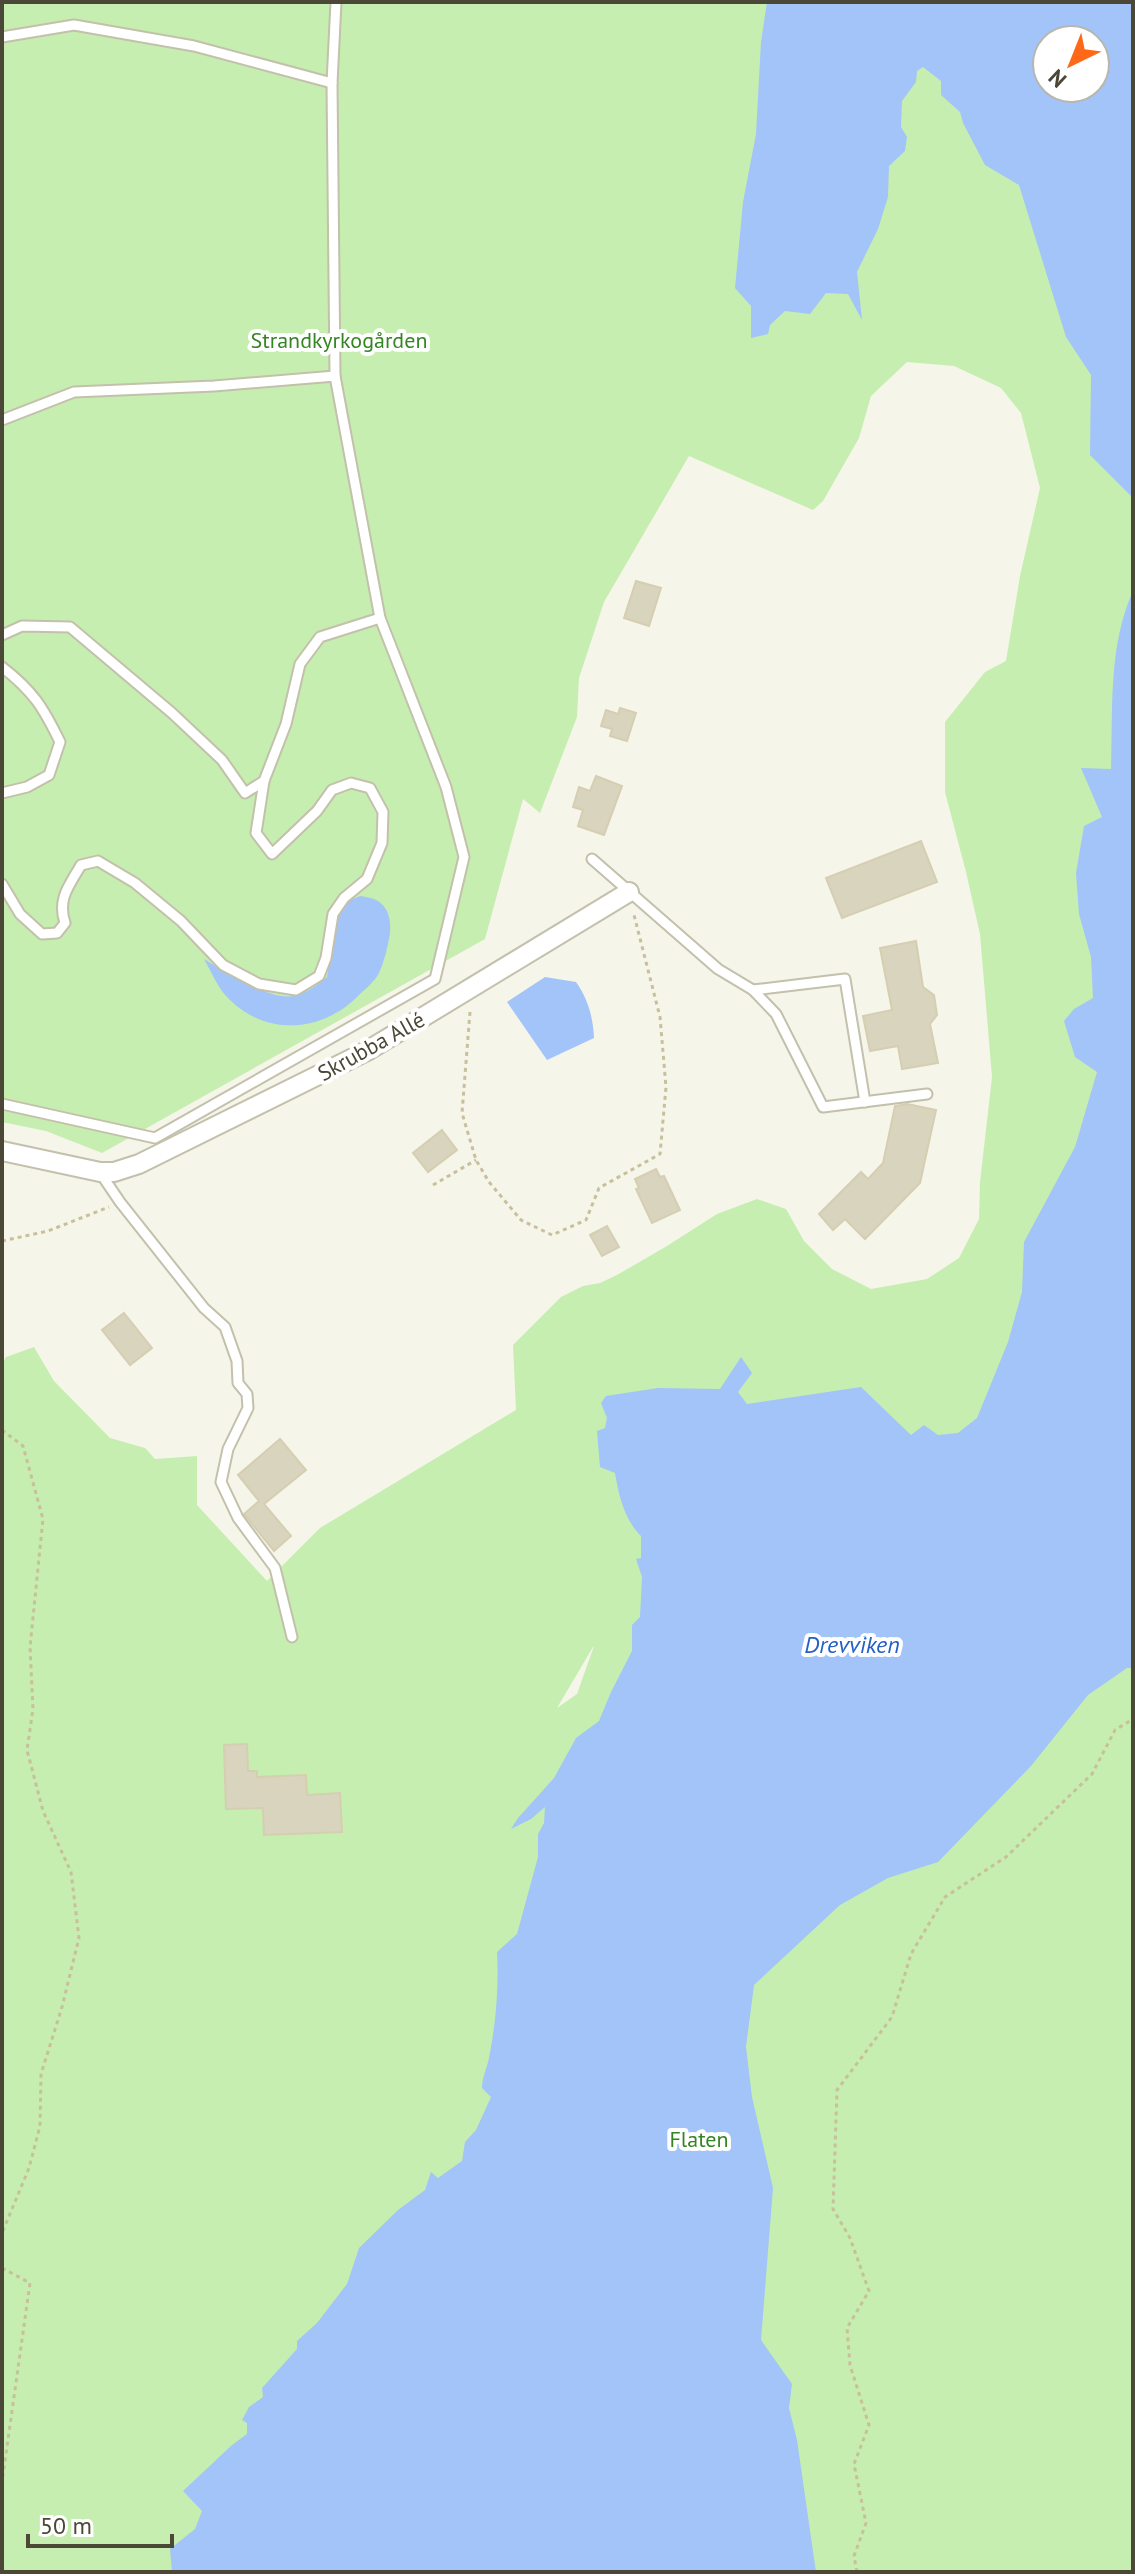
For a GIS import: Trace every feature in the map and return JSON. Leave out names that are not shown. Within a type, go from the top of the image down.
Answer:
[{"type":"street","name":"Skrubba Allé","points":[[2,1151],[100,1172],[114,1172],[139,1164],[367,1051],[629,892]]},
{"type":"lane","points":[[2,1104],[155,1138],[435,979],[464,857],[446,787],[380,618],[335,376],[332,83],[336,2]]},
{"type":"lane","points":[[2,37],[74,25],[194,46],[332,83]]},
{"type":"lane","points":[[2,420],[74,392],[214,386],[335,376]]},
{"type":"lane","points":[[2,884],[20,914],[42,934],[57,933],[65,923],[61,910],[65,893],[81,865],[98,861],[135,883],[181,921],[223,965],[259,984],[296,990],[319,976],[326,958],[333,914],[344,898],[367,879],[382,843],[383,812],[370,788],[351,783],[332,790],[317,811],[272,854],[256,833],[264,781],[286,724],[300,664],[320,637],[380,618]]},
{"type":"lane","points":[[2,635],[22,626],[70,627],[172,713],[222,760],[245,793],[264,781]]},
{"type":"lane","points":[[2,667],[26,686],[45,712],[60,742],[49,775],[27,787],[2,793]]},
{"type":"lane","points":[[592,859],[718,969],[753,990],[776,1014],[823,1107],[927,1094]]},
{"type":"lane","points":[[753,990],[845,979],[865,1102]]},
{"type":"lane","points":[[100,1172],[204,1308],[225,1327],[237,1361],[238,1383],[247,1394],[248,1408],[228,1449],[221,1482],[238,1518],[275,1568],[292,1637]]},
{"type":"path","points":[[472,987],[462,1113],[476,1160],[489,1182],[521,1220],[552,1235],[586,1220],[599,1188],[660,1154],[666,1087],[660,1017],[629,892]]},
{"type":"path","points":[[433,1185],[476,1160]]},
{"type":"path","points":[[2,1241],[48,1231],[120,1202]]},
{"type":"path","points":[[2,1430],[23,1446],[43,1519],[30,1647],[33,1709],[27,1750],[43,1811],[71,1872],[79,1938],[41,2074],[40,2126],[29,2168],[2,2233]]},
{"type":"path","points":[[857,2572],[854,2556],[866,2523],[854,2464],[869,2425],[850,2365],[847,2328],[869,2291],[850,2238],[833,2209],[837,2090],[892,2017],[911,1954],[945,1897],[1006,1857],[1092,1774],[1115,1730],[1133,1719]]},
{"type":"path","points":[[2,2268],[30,2283],[2,2482]]},
{"type":"green space","name":"Flaten","points":[[2,2],[1133,2],[1133,2572],[2,2572],[2,1364],[6,1357],[34,1347],[54,1381],[110,1438],[145,1448],[155,1459],[197,1456],[197,1505],[267,1581],[320,1528],[516,1410],[513,1345],[561,1297],[617,1275],[717,1214],[757,1199],[786,1209],[804,1241],[832,1269],[871,1289],[927,1279],[959,1258],[979,1219],[992,1077],[980,934],[945,792],[945,722],[985,672],[1006,661],[1020,576],[1040,488],[1021,413],[1001,388],[954,366],[907,362],[871,396],[859,438],[823,501],[813,510],[689,456],[604,602],[579,678],[577,717],[540,813],[523,799],[485,939],[102,1153],[46,1131],[2,1122]],"holes":[[[594,1646],[577,1694],[557,1708]]]},
{"type":"water","points":[[767,2],[1133,2],[1133,498],[1090,455],[1091,375],[1066,337],[1019,185],[985,165],[960,112],[941,95],[941,81],[923,67],[917,71],[916,82],[902,101],[901,127],[907,137],[905,151],[889,166],[888,197],[878,229],[857,272],[862,320],[848,294],[826,293],[810,314],[785,311],[770,325],[768,334],[751,338],[751,306],[735,288],[743,202],[756,134],[761,42]]},
{"type":"water","name":"Drevviken","points":[[1133,591],[1133,1668],[1127,1668],[1088,1695],[1031,1766],[938,1862],[888,1878],[840,1905],[754,1985],[746,2047],[752,2097],[773,2188],[761,2340],[792,2384],[789,2408],[797,2440],[816,2572],[172,2572],[170,2549],[195,2529],[202,2511],[183,2491],[247,2434],[247,2423],[242,2420],[249,2407],[263,2397],[262,2388],[297,2349],[297,2341],[317,2323],[347,2284],[359,2248],[398,2210],[425,2190],[431,2172],[438,2178],[462,2161],[465,2142],[476,2130],[491,2097],[482,2088],[495,2018],[497,1952],[517,1934],[538,1857],[538,1834],[544,1823],[545,1807],[531,1819],[511,1829],[554,1778],[576,1738],[599,1721],[632,1651],[632,1625],[640,1617],[642,1577],[636,1559],[641,1558],[641,1536],[626,1515],[615,1473],[600,1467],[597,1431],[605,1428],[607,1418],[601,1403],[606,1396],[658,1388],[720,1389],[741,1357],[752,1373],[738,1392],[747,1404],[861,1387],[911,1435],[924,1425],[938,1435],[958,1433],[977,1418],[1008,1342],[1022,1292],[1024,1242],[1075,1147],[1097,1072],[1075,1057],[1064,1021],[1074,1009],[1093,998],[1091,957],[1079,914],[1076,873],[1084,826],[1102,817],[1081,768],[1111,769],[1116,656],[1119,634]]},
{"type":"water","points":[[360,896],[378,901],[387,911],[390,928],[387,949],[374,980],[330,1016],[312,1023],[294,1025],[258,1019],[241,1010],[226,996],[204,959],[247,984],[272,994],[293,996],[302,993],[327,977],[338,913],[348,901]]},
{"type":"water","points":[[545,977],[576,982],[589,1008],[594,1038],[547,1060],[507,1002]]},
{"type":"building","points":[[636,581],[661,588],[649,626],[624,618]]},
{"type":"building","points":[[620,708],[636,713],[627,741],[610,736],[612,729],[601,726],[606,710],[618,714]]},
{"type":"building","points":[[596,776],[622,786],[604,835],[578,826],[583,810],[573,807],[579,787],[590,791]]},
{"type":"building","points":[[921,841],[937,882],[842,918],[826,878]]},
{"type":"building","points":[[916,941],[923,987],[934,995],[937,1015],[930,1024],[938,1063],[902,1069],[898,1046],[870,1051],[863,1016],[892,1010],[880,948]]},
{"type":"building","points":[[907,1104],[936,1110],[920,1183],[865,1239],[845,1219],[833,1230],[819,1214],[861,1172],[868,1179],[883,1163],[895,1106]]},
{"type":"building","points":[[442,1130],[457,1150],[428,1172],[413,1153]]},
{"type":"building","points":[[656,1169],[660,1177],[664,1176],[680,1210],[652,1223],[636,1189],[639,1188],[635,1179]]},
{"type":"building","points":[[607,1226],[619,1247],[602,1256],[590,1235]]},
{"type":"building","points":[[124,1313],[152,1348],[130,1365],[102,1330]]},
{"type":"building","points":[[280,1439],[306,1470],[264,1504],[291,1536],[274,1551],[244,1514],[259,1501],[238,1475]]},
{"type":"building","points":[[247,1744],[248,1771],[257,1771],[257,1777],[306,1775],[307,1795],[340,1793],[342,1832],[264,1835],[263,1808],[226,1809],[224,1745]]},
{"type":"park label","name":"Strandkyrkogården","points":[[339,340]]}]
